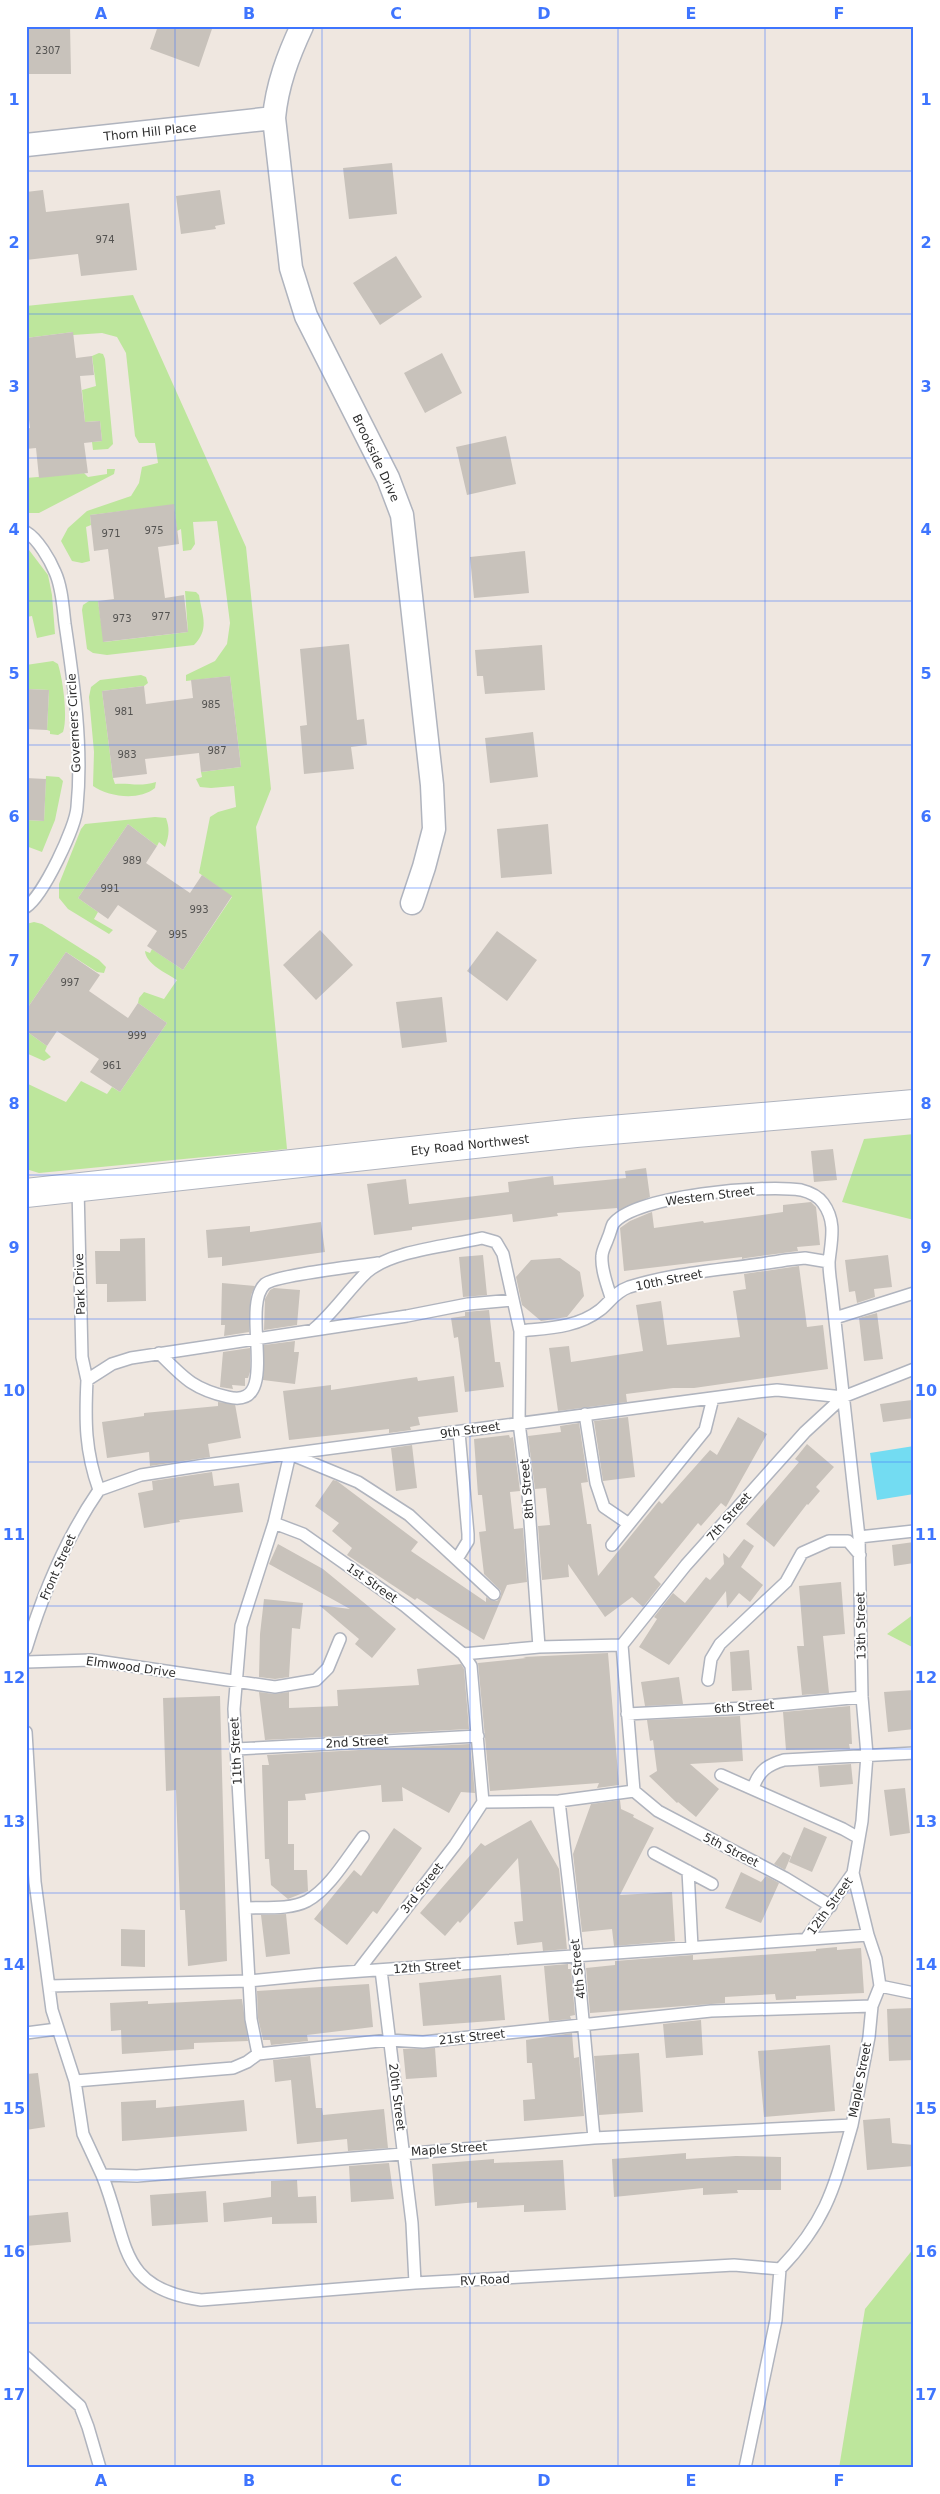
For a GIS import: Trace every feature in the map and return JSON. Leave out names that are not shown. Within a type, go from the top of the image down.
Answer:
[{"type":"street","name":"Brookside Drive","points":[[302,26],[286,60],[276,98],[274,118],[291,268],[306,316],[388,478],[402,515],[431,775],[434,829],[424,868],[412,903]]},
{"type":"street","name":"Thorn Hill Place","points":[[26,145],[274,118]]},
{"type":"street","name":"Ety Road Northwest","points":[[26,1193],[576,1133],[914,1104]]},
{"type":"lane","name":"Governers Circle","points":[[26,908],[41,893],[62,849],[77,809],[77,732],[72,673],[64,617],[56,573],[28,533]]},
{"type":"lane","name":"Park Drive","points":[[78,1188],[82,1357],[87,1380]]},
{"type":"lane","name":"Western Street","points":[[611,1297],[602,1256],[613,1224],[628,1213],[647,1206],[690,1196],[780,1189],[802,1190],[814,1195],[823,1202],[830,1215],[833,1233],[829,1262]]},
{"type":"lane","points":[[159,1353],[187,1381],[206,1392],[234,1399],[246,1398],[254,1391],[258,1372],[256,1339],[258,1297],[268,1282],[382,1262],[406,1254],[482,1238],[492,1239],[499,1244],[503,1254],[520,1330]]},
{"type":"lane","name":"10th Street","points":[[520,1330],[561,1327],[583,1320],[600,1310],[611,1297],[627,1288],[652,1281],[805,1258],[829,1262]]},
{"type":"lane","points":[[314,1329],[333,1312],[368,1272],[382,1262]]},
{"type":"lane","name":"13th Street","points":[[829,1262],[860,1555],[862,1697],[867,1755],[862,1822],[853,1873],[868,1935],[876,1958],[880,1986]]},
{"type":"lane","points":[[835,1318],[914,1293]]},
{"type":"lane","points":[[99,1490],[90,1464],[85,1426],[87,1380],[112,1364],[159,1353],[407,1316],[468,1304],[512,1300]]},
{"type":"lane","name":"8th Street","points":[[520,1330],[520,1422],[528,1493],[539,1647]]},
{"type":"lane","points":[[843,1397],[914,1369]]},
{"type":"lane","name":"9th Street","points":[[99,1490],[141,1475],[520,1422],[777,1390],[843,1397]]},
{"type":"lane","name":"7th Street","points":[[622,1645],[686,1565],[765,1475],[804,1432],[843,1397]]},
{"type":"lane","points":[[612,1545],[706,1430],[713,1398]]},
{"type":"lane","points":[[585,1414],[596,1483],[604,1507],[629,1524]]},
{"type":"lane","points":[[457,1559],[468,1541],[459,1432]]},
{"type":"lane","points":[[290,1454],[358,1482],[409,1515],[494,1594]]},
{"type":"lane","name":"11th Street","points":[[258,2054],[251,2019],[234,1708],[241,1626],[274,1523],[290,1454]]},
{"type":"lane","name":"Front Street","points":[[26,1648],[34,1624],[79,1520],[99,1490]]},
{"type":"lane","name":"1st Street","points":[[274,1523],[303,1534],[405,1606],[463,1654]]},
{"type":"lane","points":[[859,1536],[914,1531]]},
{"type":"lane","points":[[708,1680],[711,1659],[720,1644],[786,1582],[802,1553],[829,1541],[848,1541],[860,1555]]},
{"type":"lane","name":"Elmwood Drive","points":[[26,1662],[91,1660],[207,1678],[236,1680],[275,1688],[316,1680],[328,1668],[340,1639]]},
{"type":"lane","points":[[622,1645],[634,1791],[559,1801],[483,1802],[470,1666],[463,1654],[539,1647],[622,1645]]},
{"type":"lane","name":"6th Street","points":[[627,1714],[745,1708],[862,1697]]},
{"type":"lane","points":[[26,1732],[31,1880],[48,1986],[57,2029],[75,2081],[83,2134],[102,2175]]},
{"type":"lane","name":"2nd Street","points":[[236,1749],[478,1736]]},
{"type":"lane","points":[[752,1788],[757,1774],[769,1764],[784,1760],[914,1753]]},
{"type":"lane","points":[[720,1775],[843,1829],[858,1838]]},
{"type":"lane","name":"5th Street","points":[[634,1791],[658,1811],[785,1878],[831,1906]]},
{"type":"lane","name":"4th Street","points":[[559,1801],[577,1955],[594,2138]]},
{"type":"lane","name":"3rd Street","points":[[358,1972],[455,1845],[483,1802]]},
{"type":"lane","points":[[245,1908],[292,1905],[306,1901],[327,1884],[363,1837]]},
{"type":"lane","points":[[654,1853],[712,1884]]},
{"type":"lane","points":[[688,1871],[692,1947]]},
{"type":"lane","name":"12th Street","points":[[806,1939],[853,1873]]},
{"type":"lane","name":"12th Street","points":[[48,1986],[249,1981],[577,1955],[868,1935]]},
{"type":"lane","name":"20th Street","points":[[381,1970],[412,2223],[415,2283]]},
{"type":"lane","points":[[880,1986],[914,1993]]},
{"type":"lane","name":"Maple Street","points":[[102,2175],[137,2176],[404,2152],[594,2138],[852,2125],[869,2037],[872,2006],[880,1986]]},
{"type":"lane","name":"21st Street","points":[[75,2081],[233,2068],[247,2062],[258,2054],[389,2040],[423,2042],[711,2011],[872,2006]]},
{"type":"lane","points":[[26,2033],[57,2029]]},
{"type":"lane","points":[[745,2468],[776,2320],[780,2269],[806,2240],[822,2216],[832,2195],[852,2125]]},
{"type":"lane","name":"RV Road","points":[[102,2175],[114,2203],[122,2238],[131,2262],[145,2280],[162,2291],[179,2297],[202,2300],[230,2300],[415,2283],[734,2265],[780,2269]]},
{"type":"lane","points":[[26,2357],[80,2406],[100,2468]]},
{"type":"green space","points":[[133,295],[246,547],[271,789],[256,827],[287,1149],[39,1173],[26,1169],[26,1083],[66,1102],[81,1081],[107,1094],[112,1087],[120,1092],[167,1023],[138,1003],[139,998],[144,992],[164,999],[177,980],[153,964],[146,956],[145,951],[150,953],[152,949],[183,970],[232,897],[199,873],[210,817],[218,812],[236,807],[234,786],[200,787],[196,779],[202,777],[201,772],[241,767],[230,676],[186,681],[186,675],[215,661],[227,644],[230,623],[217,521],[193,522],[195,544],[191,550],[183,551],[181,529],[177,531],[174,505],[90,515],[91,525],[86,527],[90,561],[82,563],[72,561],[61,541],[68,528],[87,511],[131,496],[139,483],[142,467],[158,463],[155,443],[139,443],[135,436],[126,353],[117,337],[102,333],[73,335],[73,332],[26,338],[26,306]]},
{"type":"green space","points":[[99,353],[103,354],[105,359],[113,444],[108,449],[93,450],[92,442],[102,441],[100,421],[85,422],[82,390],[96,386],[92,356]]},
{"type":"green space","points":[[107,469],[115,469],[114,474],[39,513],[26,513],[26,478],[84,473],[88,477],[107,474]]},
{"type":"green space","points":[[26,546],[48,575],[52,595],[55,634],[37,638],[32,616],[26,617]]},
{"type":"green space","points":[[185,591],[196,592],[199,595],[203,615],[202,633],[194,645],[107,655],[93,653],[87,649],[82,610],[83,605],[89,601],[98,601],[104,642],[188,632]]},
{"type":"green space","points":[[53,661],[58,664],[60,671],[65,708],[63,732],[58,735],[50,734],[50,731],[47,730],[49,690],[26,689],[26,665]]},
{"type":"green space","points":[[141,675],[146,677],[148,683],[144,686],[102,691],[115,784],[140,785],[156,782],[155,788],[141,795],[133,796],[107,793],[93,786],[94,752],[89,697],[91,687],[100,680]]},
{"type":"green space","points":[[46,776],[59,777],[63,781],[55,820],[42,852],[26,846],[26,820],[44,821]]},
{"type":"green space","points":[[155,817],[166,818],[168,832],[165,847],[159,842],[157,846],[128,824],[78,898],[98,912],[94,919],[113,930],[109,934],[68,909],[59,898],[59,884],[81,829],[85,824]]},
{"type":"green space","points":[[34,922],[42,924],[99,960],[106,967],[104,973],[97,972],[66,952],[26,1010],[26,924]]},
{"type":"green space","points":[[26,1031],[47,1046],[45,1051],[51,1057],[44,1061],[26,1053]]},
{"type":"green space","points":[[914,1134],[914,1220],[842,1202],[864,1139]]},
{"type":"green space","points":[[914,1614],[914,1648],[887,1634]]},
{"type":"green space","points":[[914,2248],[914,2468],[839,2468],[865,2309]]},
{"type":"water","points":[[914,1446],[914,1494],[877,1500],[870,1453]]},
{"type":"building","points":[[26,26],[70,26],[71,74],[26,74]]},
{"type":"building","points":[[158,26],[213,26],[199,67],[150,49]]},
{"type":"building","points":[[392,163],[397,214],[349,219],[343,168]]},
{"type":"building","points":[[43,190],[46,212],[129,203],[137,270],[81,276],[78,254],[26,260],[26,192]]},
{"type":"building","points":[[220,190],[225,224],[215,226],[216,229],[181,234],[176,196]]},
{"type":"building","points":[[396,256],[422,297],[380,325],[353,283]]},
{"type":"building","points":[[73,332],[76,358],[92,356],[94,375],[80,376],[85,422],[100,421],[102,441],[84,443],[88,473],[39,478],[36,448],[26,449],[26,429],[30,428],[26,394],[26,338]]},
{"type":"building","points":[[442,353],[462,393],[425,413],[404,373]]},
{"type":"building","points":[[506,436],[516,484],[467,495],[456,447]]},
{"type":"building","points":[[174,504],[179,544],[158,547],[165,598],[184,595],[188,632],[103,642],[98,601],[114,599],[108,549],[94,551],[90,515]]},
{"type":"building","points":[[525,551],[529,593],[474,598],[470,557]]},
{"type":"building","points":[[349,644],[357,720],[364,719],[367,745],[351,747],[354,769],[304,774],[300,726],[307,725],[300,649]]},
{"type":"building","points":[[542,645],[545,690],[485,694],[483,676],[477,676],[475,650]]},
{"type":"building","points":[[230,676],[241,767],[201,772],[199,753],[145,759],[147,774],[113,778],[102,691],[144,686],[146,704],[193,698],[191,680]]},
{"type":"building","points":[[26,689],[49,690],[47,730],[26,729]]},
{"type":"building","points":[[533,732],[538,777],[490,783],[485,738]]},
{"type":"building","points":[[26,778],[46,779],[44,821],[26,820]]},
{"type":"building","points":[[128,824],[157,846],[146,863],[190,893],[202,875],[232,896],[183,970],[147,946],[157,931],[118,905],[108,919],[78,898]]},
{"type":"building","points":[[548,824],[552,874],[501,878],[497,829]]},
{"type":"building","points":[[320,930],[353,965],[316,1000],[283,965]]},
{"type":"building","points":[[497,931],[537,960],[507,1001],[467,971]]},
{"type":"building","points":[[66,952],[100,975],[89,991],[128,1018],[138,1003],[167,1023],[120,1092],[90,1072],[99,1059],[57,1031],[47,1046],[26,1031],[26,1010]]},
{"type":"building","points":[[442,997],[447,1042],[402,1048],[396,1002]]},
{"type":"building","points":[[833,1149],[837,1180],[814,1182],[811,1151]]},
{"type":"building","points":[[646,1168],[650,1197],[618,1211],[617,1208],[557,1213],[558,1216],[513,1222],[512,1214],[412,1227],[412,1230],[374,1235],[367,1184],[406,1179],[409,1204],[509,1192],[508,1182],[553,1176],[554,1185],[626,1178],[625,1171]]},
{"type":"building","points":[[811,1202],[816,1207],[820,1245],[797,1247],[798,1251],[742,1259],[742,1257],[624,1271],[620,1228],[630,1221],[649,1213],[652,1212],[654,1228],[783,1212],[783,1205]]},
{"type":"building","points":[[321,1222],[325,1252],[222,1266],[222,1257],[208,1258],[206,1230],[250,1226],[250,1232]]},
{"type":"building","points":[[145,1238],[146,1301],[107,1302],[107,1284],[96,1284],[95,1251],[120,1251],[120,1239]]},
{"type":"building","points":[[483,1255],[487,1295],[463,1297],[459,1257]]},
{"type":"building","points":[[888,1255],[892,1287],[874,1289],[875,1297],[857,1303],[855,1291],[849,1292],[845,1260]]},
{"type":"building","points":[[560,1258],[580,1272],[584,1296],[567,1317],[541,1321],[522,1305],[516,1277],[531,1260]]},
{"type":"building","points":[[799,1266],[807,1327],[823,1325],[828,1369],[694,1388],[673,1388],[626,1394],[627,1402],[558,1411],[549,1348],[569,1346],[571,1362],[643,1351],[636,1305],[661,1301],[667,1345],[740,1337],[733,1291],[746,1289],[744,1274]]},
{"type":"building","points":[[222,1283],[255,1286],[251,1295],[249,1332],[224,1336],[225,1325],[221,1325]]},
{"type":"building","points":[[274,1288],[300,1290],[297,1325],[264,1330],[265,1299],[270,1290]]},
{"type":"building","points":[[489,1310],[495,1362],[500,1362],[504,1387],[465,1392],[458,1337],[454,1338],[451,1318],[465,1316],[465,1312]]},
{"type":"building","points":[[877,1313],[883,1359],[864,1361],[859,1318]]},
{"type":"building","points":[[295,1341],[294,1352],[299,1352],[295,1384],[263,1380],[264,1345]]},
{"type":"building","points":[[250,1348],[250,1372],[248,1378],[245,1378],[245,1386],[232,1385],[233,1389],[220,1387],[223,1352]]},
{"type":"building","points":[[454,1376],[458,1412],[418,1417],[420,1425],[410,1427],[411,1430],[389,1433],[389,1429],[289,1440],[283,1391],[331,1385],[331,1390],[417,1377],[418,1381]]},
{"type":"building","points":[[912,1400],[914,1418],[883,1422],[880,1404]]},
{"type":"building","points":[[218,1402],[235,1404],[241,1438],[208,1444],[210,1457],[150,1466],[149,1452],[107,1458],[102,1422],[144,1416],[144,1413],[218,1406]]},
{"type":"building","points":[[628,1417],[635,1477],[603,1481],[594,1421]]},
{"type":"building","points":[[738,1417],[767,1434],[726,1507],[721,1503],[701,1526],[698,1523],[654,1577],[661,1584],[643,1607],[632,1597],[605,1617],[568,1564],[569,1577],[542,1580],[538,1526],[550,1525],[546,1488],[535,1489],[528,1436],[561,1432],[560,1426],[579,1423],[588,1482],[581,1483],[587,1524],[591,1524],[598,1576],[659,1501],[662,1504],[710,1450],[717,1455]]},
{"type":"building","points":[[509,1435],[510,1438],[513,1437],[520,1491],[510,1492],[514,1529],[523,1528],[527,1582],[507,1585],[484,1640],[417,1598],[415,1600],[347,1555],[352,1548],[332,1531],[339,1523],[315,1506],[333,1480],[337,1481],[418,1542],[411,1551],[486,1602],[486,1597],[492,1601],[497,1601],[501,1596],[501,1591],[484,1574],[479,1532],[486,1531],[482,1495],[478,1495],[474,1439]]},
{"type":"building","points":[[807,1444],[834,1467],[816,1487],[820,1491],[807,1504],[774,1547],[746,1524],[799,1462],[795,1459]]},
{"type":"building","points":[[412,1445],[417,1488],[396,1491],[391,1448]]},
{"type":"building","points":[[212,1472],[214,1486],[239,1483],[243,1512],[179,1520],[180,1522],[144,1528],[138,1493],[153,1490],[152,1481]]},
{"type":"building","points":[[744,1539],[754,1546],[741,1567],[763,1585],[750,1602],[739,1593],[727,1608],[726,1591],[669,1665],[639,1647],[657,1619],[654,1617],[673,1593],[685,1603],[706,1577],[710,1580],[724,1564],[723,1553],[729,1558]]},
{"type":"building","points":[[914,1542],[914,1563],[894,1566],[892,1545]]},
{"type":"building","points":[[278,1544],[323,1569],[396,1629],[372,1658],[355,1644],[359,1639],[319,1605],[350,1609],[269,1564]]},
{"type":"building","points":[[841,1582],[845,1634],[823,1636],[829,1693],[802,1695],[797,1646],[804,1646],[799,1586]]},
{"type":"building","points":[[264,1599],[303,1603],[300,1629],[292,1628],[289,1677],[275,1679],[259,1677],[260,1634]]},
{"type":"building","points":[[749,1650],[752,1690],[732,1691],[730,1652]]},
{"type":"building","points":[[608,1653],[619,1785],[597,1788],[599,1783],[490,1791],[478,1663],[526,1658],[523,1657]]},
{"type":"building","points":[[461,1664],[464,1669],[469,1729],[265,1740],[259,1692],[274,1694],[289,1692],[289,1708],[338,1706],[337,1690],[419,1685],[417,1669]]},
{"type":"building","points":[[679,1677],[683,1704],[645,1706],[641,1682]]},
{"type":"building","points":[[914,1690],[914,1729],[888,1732],[884,1692]]},
{"type":"building","points":[[220,1696],[227,1961],[188,1966],[185,1910],[180,1910],[176,1790],[166,1791],[163,1698]]},
{"type":"building","points":[[850,1706],[852,1744],[849,1744],[850,1749],[786,1750],[783,1712]]},
{"type":"building","points":[[740,1716],[743,1761],[690,1764],[719,1789],[696,1817],[677,1803],[649,1776],[657,1771],[653,1740],[650,1741],[647,1720]]},
{"type":"building","points":[[470,1744],[475,1793],[461,1792],[449,1813],[402,1787],[403,1801],[382,1802],[381,1785],[305,1794],[306,1800],[288,1801],[288,1844],[294,1844],[294,1870],[307,1870],[308,1891],[288,1899],[271,1885],[269,1859],[265,1859],[262,1765],[269,1765],[267,1755]]},
{"type":"building","points":[[851,1764],[853,1784],[820,1787],[818,1766]]},
{"type":"building","points":[[905,1788],[910,1833],[890,1836],[884,1790]]},
{"type":"building","points":[[620,1800],[621,1809],[654,1828],[620,1895],[672,1892],[675,1941],[614,1946],[612,1929],[582,1932],[573,1854],[591,1804]]},
{"type":"building","points":[[531,1820],[559,1869],[567,1949],[543,1951],[542,1942],[517,1945],[514,1922],[523,1921],[518,1858],[460,1923],[458,1921],[445,1936],[420,1913],[481,1843],[485,1846]]},
{"type":"building","points":[[804,1827],[827,1837],[812,1872],[789,1862]]},
{"type":"building","points":[[394,1828],[422,1848],[377,1914],[373,1911],[347,1945],[314,1919],[354,1870],[361,1876]]},
{"type":"building","points":[[783,1852],[791,1856],[785,1870],[774,1864]]},
{"type":"building","points":[[741,1872],[761,1882],[766,1876],[779,1883],[761,1923],[725,1908]]},
{"type":"building","points":[[286,1914],[290,1954],[266,1957],[261,1915]]},
{"type":"building","points":[[121,1929],[145,1930],[145,1967],[121,1966]]},
{"type":"building","points":[[837,1947],[837,1950],[861,1948],[864,1993],[796,1996],[796,1999],[776,2000],[775,1994],[725,1997],[725,2003],[590,2013],[586,1968],[615,1965],[615,1961],[693,1955],[693,1960],[816,1951],[816,1949]]},
{"type":"building","points":[[568,1964],[568,1969],[571,1969],[575,2015],[570,2016],[571,2019],[549,2021],[544,1966]]},
{"type":"building","points":[[501,1975],[505,2020],[423,2026],[419,1983]]},
{"type":"building","points":[[369,1984],[373,2027],[307,2035],[308,2041],[271,2045],[270,2040],[263,2040],[258,2018],[257,1991]]},
{"type":"building","points":[[242,1999],[248,2041],[194,2043],[194,2049],[122,2054],[121,2030],[111,2031],[110,2003],[148,2001],[148,2004]]},
{"type":"building","points":[[914,2008],[914,2060],[889,2061],[887,2009]]},
{"type":"building","points":[[701,2020],[703,2055],[666,2058],[663,2024]]},
{"type":"building","points":[[572,2033],[574,2058],[579,2057],[584,2116],[524,2121],[523,2100],[535,2099],[532,2063],[527,2063],[526,2040]]},
{"type":"building","points":[[830,2045],[835,2111],[764,2117],[758,2051]]},
{"type":"building","points":[[435,2048],[437,2077],[406,2079],[403,2049]]},
{"type":"building","points":[[639,2053],[643,2112],[599,2115],[594,2056]]},
{"type":"building","points":[[310,2056],[316,2108],[322,2108],[323,2115],[384,2109],[388,2148],[348,2151],[347,2139],[297,2144],[291,2080],[275,2082],[273,2060]]},
{"type":"building","points":[[38,2073],[45,2127],[26,2130],[26,2074]]},
{"type":"building","points":[[156,2100],[156,2108],[244,2100],[247,2131],[122,2141],[121,2102]]},
{"type":"building","points":[[890,2118],[892,2143],[914,2145],[914,2166],[867,2170],[863,2120]]},
{"type":"building","points":[[686,2153],[686,2159],[736,2156],[781,2157],[781,2190],[737,2190],[738,2193],[703,2195],[703,2188],[614,2197],[612,2159]]},
{"type":"building","points":[[494,2159],[494,2163],[563,2160],[566,2210],[524,2212],[524,2205],[477,2208],[477,2202],[435,2206],[432,2164]]},
{"type":"building","points":[[389,2163],[394,2199],[351,2202],[349,2166]]},
{"type":"building","points":[[297,2180],[298,2197],[316,2196],[317,2223],[272,2224],[272,2217],[224,2222],[223,2203],[271,2197],[271,2181]]},
{"type":"building","points":[[206,2191],[208,2222],[152,2226],[150,2195]]},
{"type":"building","points":[[68,2212],[71,2242],[26,2246],[26,2216]]}]
